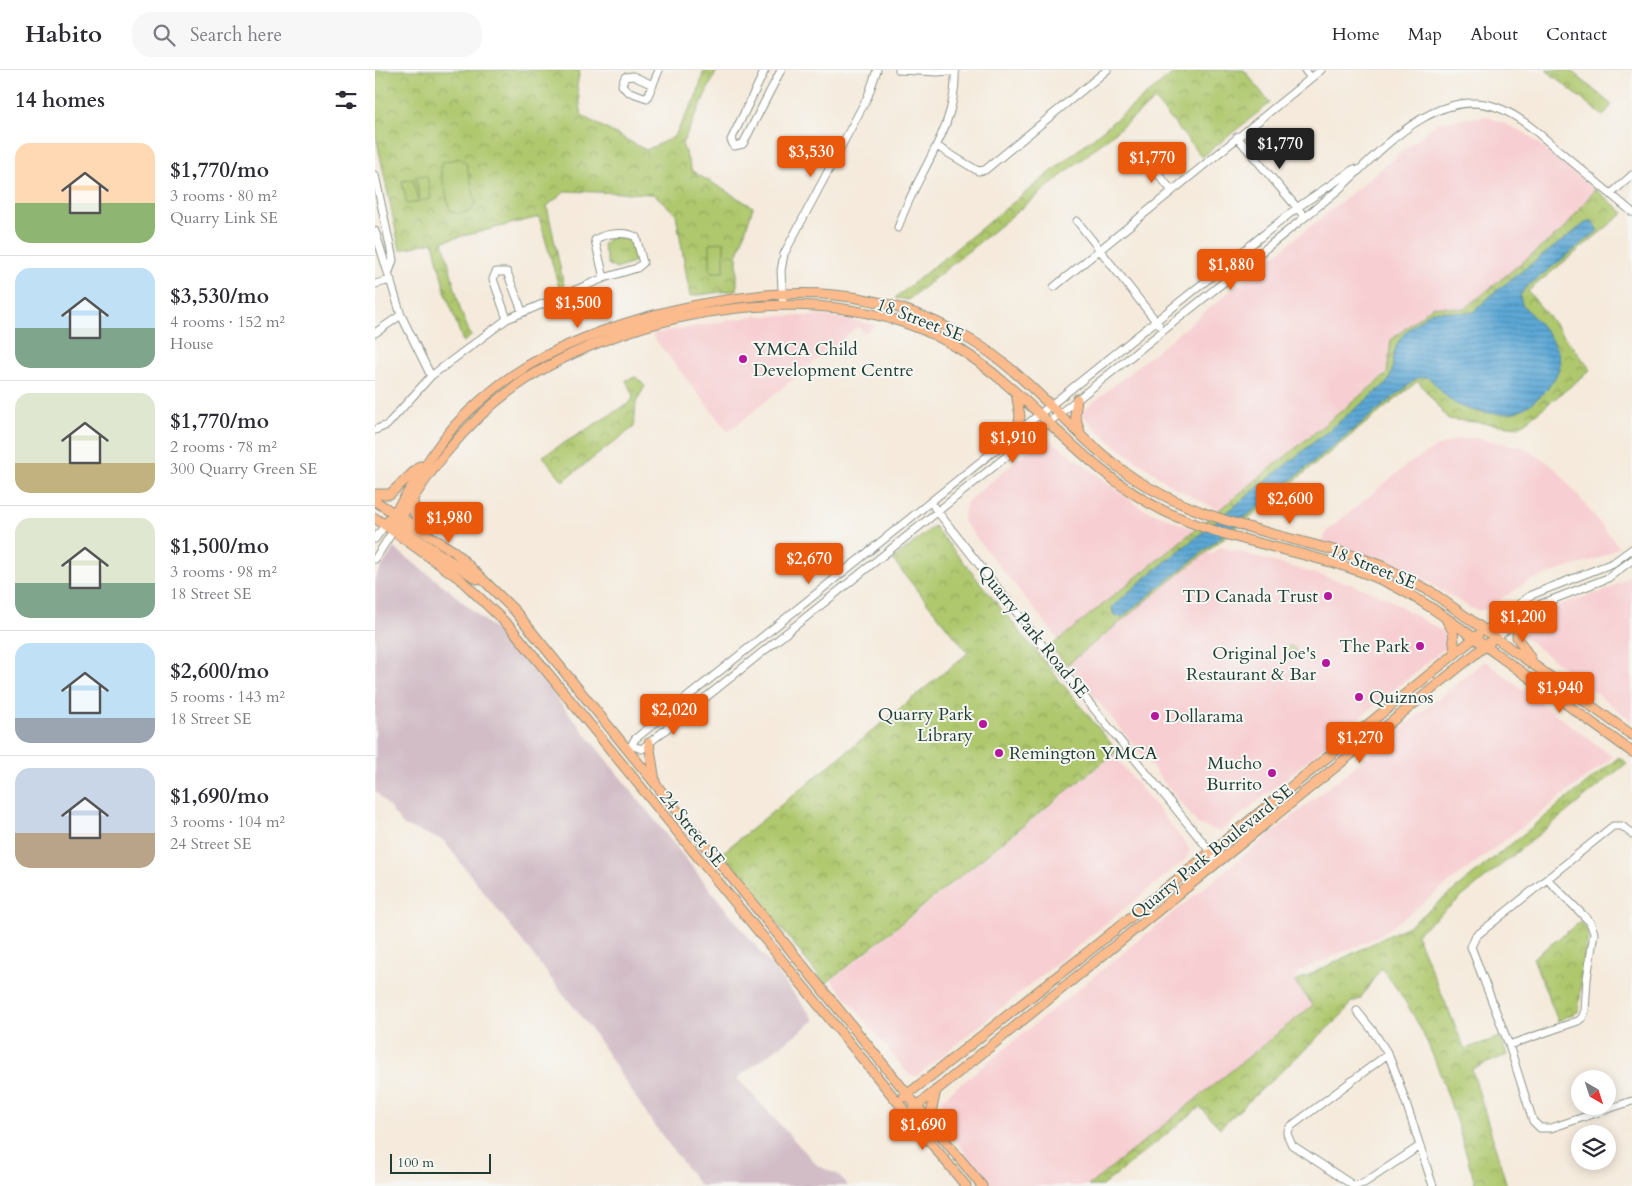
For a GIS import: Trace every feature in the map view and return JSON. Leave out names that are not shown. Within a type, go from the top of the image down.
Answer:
[{"type":"main road","name":"18 Street SE","points":[[396,522],[425,463],[467,413],[513,375],[545,357],[635,321],[676,309],[717,301],[782,294],[856,298],[896,307],[933,321],[971,340],[990,353],[1082,437],[1124,471],[1168,498],[1201,512],[1382,566],[1430,591],[1632,735]]},
{"type":"main road","name":"18 Street SE","points":[[385,525],[396,522],[428,474],[463,433],[514,388],[541,371],[611,340],[652,326],[721,310],[783,305],[845,308],[905,323],[957,347],[991,371],[1119,486],[1165,512],[1221,533],[1354,570],[1410,594],[1445,616],[1632,752]]},
{"type":"main road","points":[[1016,393],[1020,416],[1017,433]]},
{"type":"main road","points":[[1077,399],[1076,421],[1082,437]]},
{"type":"main road","points":[[375,494],[390,494],[399,488],[417,467],[425,463]]},
{"type":"main road","points":[[413,498],[415,512],[423,531]]},
{"type":"main road","name":"24 Street SE","points":[[375,501],[512,628],[966,1186]]},
{"type":"main road","name":"24 Street SE","points":[[375,518],[385,525],[396,522],[423,531],[455,552],[515,611],[631,748],[656,784],[982,1186]]},
{"type":"main road","points":[[396,522],[476,579],[489,584]]},
{"type":"main road","points":[[1445,616],[1453,632],[1455,654]]},
{"type":"main road","points":[[1518,620],[1517,637],[1537,668]]},
{"type":"main road","name":"Quarry Park Boulevard SE","points":[[898,1102],[1485,630]]},
{"type":"main road","name":"Quarry Park Boulevard SE","points":[[908,1113],[1496,638]]},
{"type":"main road","points":[[649,743],[656,784]]},
{"type":"main road","points":[[934,1127],[931,1113],[936,1090]]},
{"type":"street","points":[[653,85],[659,70]]},
{"type":"street","points":[[765,70],[731,140],[734,146],[743,144],[781,70]]},
{"type":"street","points":[[783,305],[781,272],[784,254],[868,96],[877,70]]},
{"type":"street","points":[[899,70],[938,72],[955,70],[956,83],[950,111],[938,147],[904,212],[899,228]]},
{"type":"street","points":[[938,147],[978,171],[985,170],[1107,70]]},
{"type":"street","points":[[1305,70],[1311,78]]},
{"type":"street","points":[[1054,287],[1321,70]]},
{"type":"street","points":[[751,102],[763,107]]},
{"type":"street","points":[[1365,162],[1339,189],[1163,331],[1059,414],[1043,419],[1017,433],[635,739],[631,748],[642,749],[937,510],[1043,419],[1050,406],[1157,322],[1297,207],[1365,162],[1415,122],[1442,108],[1470,103],[1494,106],[1515,116],[1532,128],[1632,212]]},
{"type":"street","points":[[1237,137],[1305,217]]},
{"type":"street","points":[[1150,164],[1172,190]]},
{"type":"street","points":[[375,175],[393,260],[390,276]]},
{"type":"street","points":[[1611,194],[1632,175]]},
{"type":"street","points":[[1077,221],[1163,331]]},
{"type":"street","points":[[375,227],[387,232]]},
{"type":"street","points":[[375,231],[376,241],[383,263],[390,276],[401,315],[431,376]]},
{"type":"street","points":[[376,241],[387,232]]},
{"type":"street","points":[[375,430],[387,425],[431,376],[507,319],[522,311],[604,278],[637,268],[643,263],[636,237],[631,234],[601,235],[595,240],[604,278]]},
{"type":"street","points":[[507,319],[493,279],[496,272],[507,272],[522,311]]},
{"type":"street","points":[[375,284],[390,276]]},
{"type":"street","points":[[375,333],[401,315]]},
{"type":"street","name":"Quarry Park Road SE","points":[[930,502],[1050,655],[1219,862]]},
{"type":"street","points":[[375,559],[396,522]]},
{"type":"street","points":[[375,539],[385,525]]},
{"type":"street","name":"Quarry Park Boulevard SE","points":[[1485,630],[1531,595],[1613,563],[1632,549]]},
{"type":"street","name":"Quarry Park Boulevard SE","points":[[1496,638],[1536,606],[1608,578],[1632,560]]},
{"type":"street","points":[[807,600],[814,609]]},
{"type":"street","points":[[1632,834],[1622,826],[1613,826],[1476,936],[1471,943],[1472,954],[1509,1045],[1533,1121],[1540,1128],[1551,1128],[1632,1101]]},
{"type":"street","points":[[1509,1045],[1578,1022],[1585,1013],[1587,979],[1594,939],[1593,927],[1547,879]]},
{"type":"street","points":[[1357,1012],[1373,1030],[1388,1054],[1433,1186]]},
{"type":"street","points":[[1388,1054],[1290,1127],[1287,1134],[1288,1140],[1354,1186],[1364,1184],[1420,1146]]},
{"type":"shaded area","points":[[1486,116],[1525,133],[1595,189],[1565,228],[1464,309],[1433,306],[1391,340],[1387,373],[1219,510],[1175,488],[1110,442],[1080,413],[1439,122]]},
{"type":"shaded area","points":[[756,316],[826,316],[877,325],[864,333],[858,326],[728,432],[651,334]]},
{"type":"shaded area","points":[[1045,436],[1142,508],[1195,530],[1059,640],[963,521],[966,503]]},
{"type":"shaded area","points":[[1475,438],[1521,447],[1544,460],[1559,472],[1619,547],[1602,557],[1531,580],[1481,611],[1470,608],[1413,573],[1386,561],[1323,541],[1328,530],[1407,465],[1434,448],[1459,439]]},
{"type":"shaded area","points":[[1221,547],[1351,584],[1385,597],[1443,632],[1449,645],[1220,832],[1198,824],[1068,664],[1207,551],[1210,555]]},
{"type":"shaded area","points":[[394,548],[448,589],[519,651],[815,1020],[737,1078],[818,1166],[839,1175],[848,1186],[700,1186],[649,1118],[594,1033],[443,840],[404,826],[375,790],[375,577]]},
{"type":"shaded area","points":[[1632,574],[1632,721],[1524,637],[1523,634],[1532,622],[1542,614],[1565,603],[1610,589]]},
{"type":"shaded area","points":[[1485,661],[1613,757],[1380,936],[1297,972],[1295,982],[1313,1005],[1088,1186],[990,1186],[941,1120],[942,1099]]},
{"type":"shaded area","points":[[1114,755],[1190,849],[1186,859],[917,1076],[909,1075],[832,980]]},
{"type":"green space","points":[[375,70],[580,70],[577,86],[582,116],[646,150],[674,137],[697,95],[704,70],[717,70],[682,144],[692,171],[753,207],[737,257],[737,290],[690,296],[676,214],[654,194],[566,191],[547,206],[564,286],[559,287],[539,217],[443,241],[461,312],[471,336],[463,342],[445,291],[433,242],[400,250],[375,132]]},
{"type":"green space","points":[[1177,70],[1244,70],[1270,103],[1202,157],[1155,100],[908,300],[895,298]]},
{"type":"green space","points":[[1546,70],[1570,70],[1612,105],[1603,116]]},
{"type":"green space","points":[[460,158],[466,163],[476,203],[471,211],[457,214],[450,210],[440,168],[443,162]]},
{"type":"green space","points":[[427,176],[431,199],[420,201],[416,178]]},
{"type":"green space","points":[[413,179],[418,202],[407,204],[402,181]]},
{"type":"green space","points":[[1595,189],[1624,213],[1528,291],[1591,370],[1519,427],[1448,419],[1418,381],[1067,665],[1050,647],[1387,374],[1391,340],[1433,306],[1464,309],[1565,228]]},
{"type":"green space","points":[[615,237],[630,241],[638,255],[633,263],[616,269],[608,264],[603,245],[608,239]]},
{"type":"green space","points":[[724,242],[724,272],[710,272],[710,243]]},
{"type":"green space","points":[[636,377],[645,386],[636,402],[634,427],[563,481],[543,456],[631,402],[633,396],[626,380]]},
{"type":"green space","points":[[934,526],[1117,751],[825,984],[722,853],[968,653],[893,560]]},
{"type":"green space","points":[[1288,646],[1292,646],[1296,652],[1292,658],[1288,658],[1284,654],[1284,650]]},
{"type":"green space","points":[[1619,757],[1627,763],[1416,934],[1465,1049],[1500,1037],[1507,1055],[1472,1069],[1507,1186],[1476,1186],[1449,1100],[1428,1044],[1399,992],[1381,968],[1360,999],[1350,1003],[1345,1012],[1220,1128],[1200,1107],[1102,1186],[1088,1186],[1313,1005],[1295,982],[1412,924]]},
{"type":"green space","points":[[1580,922],[1589,932],[1583,962],[1579,1011],[1558,1021],[1533,958]]},
{"type":"water","points":[[1588,221],[1592,221],[1599,230],[1524,289],[1520,296],[1522,304],[1553,342],[1557,349],[1560,364],[1553,381],[1531,404],[1515,412],[1503,414],[1481,412],[1457,405],[1428,377],[1417,378],[1122,617],[1113,614],[1112,607],[1138,584],[1386,384],[1392,372],[1397,344],[1411,328],[1432,311],[1472,313],[1496,291]]},
{"type":"place","name":"YMCA Child Development Centre","points":[[743,359]]},
{"type":"place","name":"TD Canada Trust","points":[[1328,596]]},
{"type":"place","name":"The Park","points":[[1420,646]]},
{"type":"place","name":"Original Joe's Restaurant & Bar","points":[[1326,663]]},
{"type":"place","name":"Quiznos","points":[[1359,697]]},
{"type":"place","name":"Dollarama","points":[[1155,716]]},
{"type":"place","name":"Quarry Park Library","points":[[983,724]]},
{"type":"place","name":"Remington YMCA","points":[[999,753]]},
{"type":"place","name":"Mucho Burrito","points":[[1272,773]]}]
